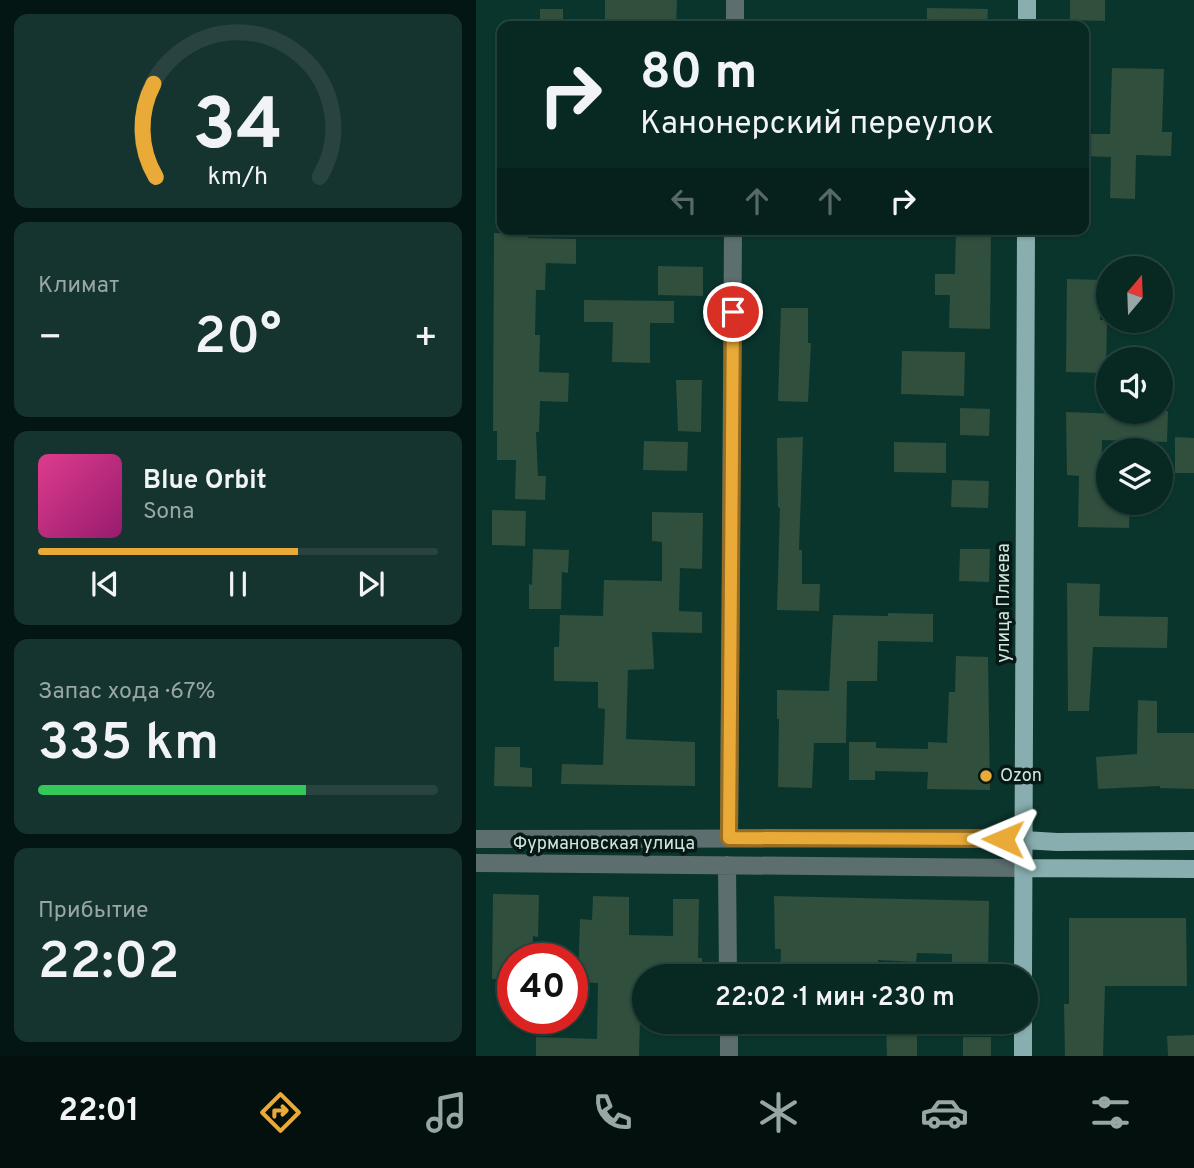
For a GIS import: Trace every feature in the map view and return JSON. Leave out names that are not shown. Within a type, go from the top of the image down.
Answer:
[{"type":"main road","points":[[1027,0],[1027,21]]},
{"type":"main road","name":"улица Плиева","points":[[1023,964],[1026,235]]},
{"type":"main road","name":"Фурмановская улица","points":[[1024,840],[1194,841]]},
{"type":"main road","name":"Фурмановская улица","points":[[1024,868],[1194,869]]},
{"type":"main road","points":[[1023,1034],[1023,1056]]},
{"type":"street","points":[[735,0],[735,21]]},
{"type":"street","points":[[729,838],[733,235]]},
{"type":"street","name":"Фурмановская улица","points":[[476,839],[1024,840]]},
{"type":"street","name":"Фурмановская улица","points":[[476,863],[1024,868]]},
{"type":"street","points":[[727,865],[728,964]]},
{"type":"street","points":[[729,1034],[729,1056]]},
{"type":"building","points":[[605,0],[677,0],[676,21],[605,21]]},
{"type":"building","points":[[1070,0],[1105,0],[1105,21],[1070,20]]},
{"type":"building","points":[[927,8],[988,9],[987,21],[927,21]]},
{"type":"building","points":[[540,9],[563,9],[563,21],[540,21]]},
{"type":"building","points":[[1112,68],[1164,69],[1162,132],[1172,132],[1171,156],[1136,155],[1135,199],[1110,198],[1111,157],[1089,156],[1089,134],[1110,134]]},
{"type":"building","points":[[494,233],[528,235],[528,238],[576,239],[576,264],[546,263],[545,290],[536,290],[535,335],[540,335],[539,372],[569,373],[568,402],[540,401],[539,432],[536,432],[538,476],[546,476],[545,500],[515,499],[516,460],[497,460],[497,431],[493,431]]},
{"type":"building","points":[[956,235],[991,235],[990,329],[949,328],[950,295],[935,295],[935,274],[955,274]]},
{"type":"building","points":[[658,266],[703,267],[703,296],[658,295]]},
{"type":"building","points":[[1067,279],[1096,280],[1096,333],[1107,333],[1106,347],[1096,347],[1096,373],[1066,372]]},
{"type":"building","points":[[584,300],[674,301],[674,323],[650,323],[650,363],[612,362],[613,322],[584,322]]},
{"type":"building","points":[[781,308],[808,308],[808,343],[811,343],[808,402],[778,401]]},
{"type":"building","points":[[902,351],[965,352],[964,396],[901,394]]},
{"type":"building","points":[[676,380],[702,380],[701,432],[678,431]]},
{"type":"building","points":[[960,408],[990,409],[989,436],[960,435]]},
{"type":"building","points":[[1066,412],[1096,413],[1096,424],[1168,424],[1167,438],[1096,438],[1096,515],[1130,515],[1129,528],[1078,527],[1079,476],[1067,475]]},
{"type":"building","points":[[803,437],[799,550],[802,550],[802,584],[820,584],[819,611],[777,610],[780,508],[777,438]]},
{"type":"building","points":[[1175,437],[1194,438],[1194,473],[1175,473]]},
{"type":"building","points":[[644,441],[688,442],[687,471],[643,470]]},
{"type":"building","points":[[894,442],[946,443],[946,473],[894,472]]},
{"type":"building","points":[[952,480],[989,481],[988,508],[951,507]]},
{"type":"building","points":[[492,510],[526,511],[525,546],[492,545]]},
{"type":"building","points":[[652,512],[703,513],[702,569],[680,568],[679,611],[702,612],[702,633],[652,632],[654,669],[628,670],[626,739],[695,742],[695,786],[561,784],[562,764],[603,765],[605,709],[598,708],[598,682],[554,681],[554,647],[559,647],[560,615],[603,616],[604,580],[662,581],[662,542],[652,541]]},
{"type":"building","points":[[533,549],[569,550],[568,573],[562,572],[561,609],[529,609]]},
{"type":"building","points":[[960,549],[990,549],[989,582],[959,581]]},
{"type":"building","points":[[1067,583],[1100,584],[1099,616],[1168,617],[1167,648],[1093,647],[1089,711],[1068,711]]},
{"type":"building","points":[[888,613],[933,614],[933,642],[878,641],[877,681],[847,681],[846,743],[814,743],[812,788],[778,787],[777,690],[829,691],[833,615],[888,616]]},
{"type":"building","points":[[956,656],[988,657],[990,790],[927,789],[928,772],[875,771],[875,780],[849,780],[849,742],[876,742],[876,748],[928,749],[928,742],[947,743],[949,692],[955,692]]},
{"type":"building","points":[[1138,700],[1157,701],[1157,733],[1194,733],[1194,789],[1160,786],[1098,789],[1096,757],[1137,754]]},
{"type":"building","points":[[495,747],[520,747],[520,767],[532,768],[532,787],[494,786]]},
{"type":"building","points":[[493,894],[539,895],[538,937],[533,936],[533,943],[497,943],[497,979],[492,979]]},
{"type":"building","points":[[593,896],[629,897],[629,935],[673,936],[673,899],[699,899],[698,958],[702,958],[702,964],[632,964],[632,1034],[640,1034],[639,1056],[536,1056],[536,1037],[597,1039],[598,983],[588,982],[588,943],[579,943],[580,919],[592,920]]},
{"type":"building","points":[[774,896],[989,901],[988,964],[952,964],[952,954],[917,953],[916,962],[878,960],[878,964],[780,964],[781,949],[775,949]]},
{"type":"building","points":[[1069,918],[1186,918],[1187,986],[1105,986],[1103,1056],[1065,1056],[1064,1004],[1069,1004]]},
{"type":"building","points":[[886,1034],[917,1034],[917,1056],[887,1056]]},
{"type":"building","points":[[1194,1035],[1194,1056],[1168,1056],[1167,1036]]},
{"type":"building","points":[[963,1037],[991,1037],[991,1056],[963,1056]]},
{"type":"place","name":"Ozon","points":[[986,776]]},
{"type":"route","points":[[733,312],[729,838],[1003,839]]}]
